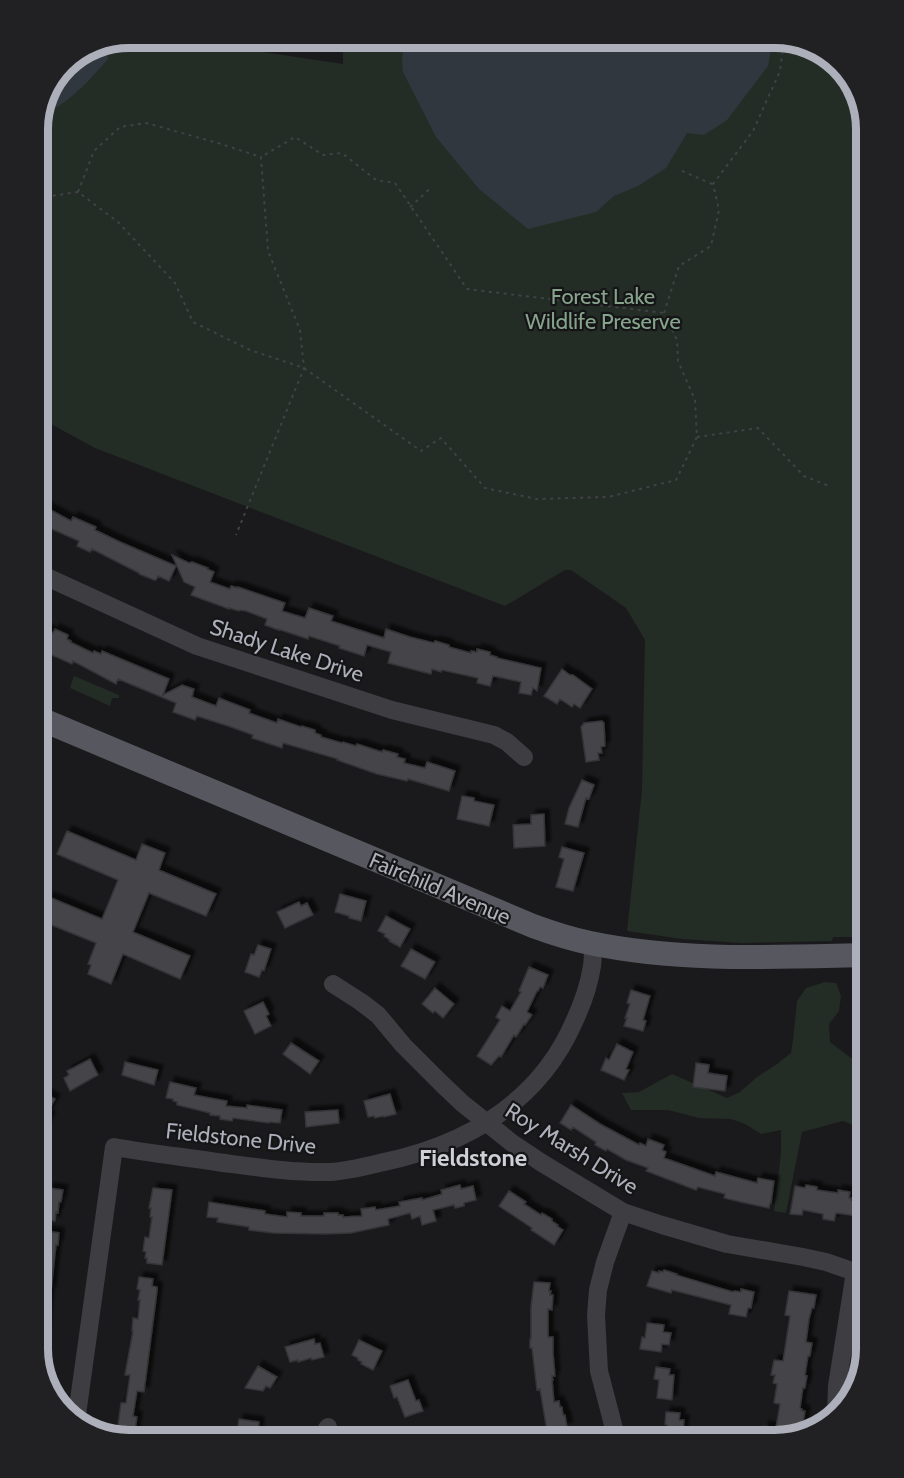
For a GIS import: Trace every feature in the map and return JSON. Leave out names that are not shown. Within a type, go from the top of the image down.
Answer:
[{"type":"main road","name":"Fairchild Avenue","points":[[48,722],[533,927],[571,938],[662,953],[704,956],[856,956]]},
{"type":"street","name":"Shady Lake Drive","points":[[48,578],[197,646],[392,710],[494,735],[507,742],[524,757]]},
{"type":"street","name":"Fieldstone Drive","points":[[77,1411],[114,1147],[250,1167],[300,1172],[333,1172],[402,1158],[466,1135],[506,1110],[532,1086],[557,1055],[569,1034],[586,991],[592,965],[593,943]]},
{"type":"street","name":"Roy Marsh Drive","points":[[333,984],[350,993],[378,1015],[403,1045],[441,1083],[512,1143],[623,1212],[728,1244],[826,1262],[856,1273]]},
{"type":"street","points":[[614,1430],[599,1371],[596,1315],[598,1290],[605,1262],[623,1212]]},
{"type":"street","points":[[836,1401],[837,1386],[856,1298]]},
{"type":"path","points":[[713,184],[753,131],[780,71],[783,49]]},
{"type":"path","points":[[78,192],[94,151],[120,127],[146,123],[261,157],[295,137],[323,155],[342,153],[376,180],[395,183],[467,289],[663,313]]},
{"type":"path","points":[[236,535],[304,368],[300,330],[268,251],[261,157]]},
{"type":"path","points":[[682,171],[713,184]]},
{"type":"path","points":[[48,196],[78,192],[117,222],[175,284],[193,322],[250,350],[304,368],[421,451],[441,438],[485,488],[537,499],[608,497],[676,480],[697,437],[695,400],[678,361],[677,340],[663,313],[679,266],[711,246],[719,210],[713,184]]},
{"type":"path","points":[[410,207],[432,187]]},
{"type":"path","points":[[697,437],[758,428],[804,476],[829,486]]},
{"type":"green space","name":"Forest Lake Wildlife Preserve","points":[[129,48],[236,48],[343,64],[343,48],[780,48],[811,56],[836,76],[848,93],[856,129],[856,937],[833,937],[832,941],[742,943],[682,939],[627,931],[642,790],[645,640],[626,608],[571,570],[565,570],[505,606],[95,448],[48,422],[48,124],[54,98],[62,84],[84,62],[98,54]]},
{"type":"green space","points":[[74,676],[119,695],[119,698],[112,698],[110,706],[70,688]]},
{"type":"green space","points":[[825,982],[836,983],[841,996],[839,1011],[829,1024],[830,1042],[856,1059],[856,1126],[843,1121],[802,1132],[786,1213],[774,1211],[781,1153],[781,1130],[761,1134],[731,1119],[699,1118],[668,1110],[631,1110],[622,1093],[639,1092],[672,1074],[727,1098],[740,1092],[791,1053],[797,1001],[806,988]]},
{"type":"shaded area","points":[[404,48],[771,48],[768,66],[727,120],[704,135],[687,133],[666,168],[638,186],[614,196],[596,212],[528,229],[479,189],[436,137],[403,72]]},
{"type":"shaded area","points":[[107,52],[108,59],[93,76],[78,91],[51,111],[54,98],[72,72],[84,62]]},
{"type":"building","points":[[48,508],[71,521],[73,517],[96,527],[95,530],[176,566],[169,581],[158,576],[154,580],[92,549],[90,552],[77,546],[79,541],[48,527]]},
{"type":"building","points":[[172,555],[214,572],[210,582],[230,589],[231,586],[238,587],[285,603],[282,611],[305,618],[309,608],[333,616],[331,621],[384,638],[386,629],[471,653],[471,651],[477,652],[477,649],[490,652],[490,655],[497,658],[541,668],[537,691],[533,688],[531,695],[519,693],[521,682],[493,676],[490,686],[477,683],[478,678],[442,670],[441,672],[432,669],[431,674],[388,663],[391,652],[367,645],[364,656],[309,636],[308,639],[278,630],[265,625],[267,619],[246,611],[229,609],[191,595],[195,587],[184,582]]},
{"type":"building","points":[[55,629],[68,635],[67,639],[70,642],[93,653],[94,651],[101,654],[102,651],[169,679],[163,695],[182,685],[194,689],[192,697],[216,706],[219,698],[250,710],[249,713],[277,723],[278,719],[315,730],[315,733],[321,737],[398,754],[397,757],[405,759],[404,763],[425,768],[427,762],[455,771],[449,791],[408,779],[407,781],[377,774],[338,759],[283,743],[282,748],[252,738],[253,735],[197,716],[195,720],[173,712],[176,703],[118,679],[116,684],[73,661],[72,664],[48,653],[48,630],[53,633]]},
{"type":"building","points":[[562,669],[592,689],[580,708],[574,704],[572,707],[560,699],[557,704],[544,696]]},
{"type":"building","points":[[602,721],[605,746],[601,747],[602,753],[598,753],[599,760],[586,762],[581,727],[584,723]]},
{"type":"building","points":[[582,780],[594,785],[589,799],[586,798],[578,827],[565,824],[569,808]]},
{"type":"building","points":[[462,796],[494,805],[489,826],[457,819]]},
{"type":"building","points":[[544,814],[545,846],[514,848],[513,825],[531,824],[531,815]]},
{"type":"building","points":[[67,831],[136,860],[142,844],[165,853],[159,870],[216,894],[206,916],[149,893],[133,932],[190,956],[180,979],[123,954],[111,984],[88,974],[91,965],[88,964],[96,943],[48,924],[48,899],[49,897],[102,919],[118,880],[57,854]]},
{"type":"building","points":[[562,847],[584,853],[573,891],[556,887],[564,859],[559,857]]},
{"type":"building","points":[[340,894],[366,901],[361,921],[335,912]]},
{"type":"building","points":[[299,902],[301,906],[307,903],[313,915],[285,928],[277,912]]},
{"type":"building","points":[[386,916],[410,929],[400,947],[378,931]]},
{"type":"building","points":[[258,945],[271,949],[264,971],[262,970],[259,977],[245,972],[251,954],[254,955]]},
{"type":"building","points":[[411,949],[435,962],[425,979],[401,966]]},
{"type":"building","points":[[529,967],[548,975],[543,988],[540,987],[537,991],[527,1012],[532,1015],[516,1037],[514,1035],[501,1057],[499,1056],[491,1065],[477,1056],[500,1020],[496,1017],[502,1006],[510,1011],[521,992],[519,991]]},
{"type":"building","points":[[435,988],[454,1004],[443,1018],[422,1004]]},
{"type":"building","points":[[631,990],[650,996],[643,1020],[646,1021],[643,1031],[624,1026]]},
{"type":"building","points":[[263,1002],[269,1014],[266,1016],[271,1026],[255,1034],[244,1011]]},
{"type":"building","points":[[291,1043],[319,1061],[310,1074],[283,1054]]},
{"type":"building","points":[[617,1044],[633,1052],[624,1080],[601,1070],[606,1058],[609,1060]]},
{"type":"building","points":[[90,1059],[98,1075],[70,1091],[64,1078],[69,1075],[67,1071]]},
{"type":"building","points":[[125,1062],[158,1070],[154,1085],[122,1075]]},
{"type":"building","points":[[696,1063],[709,1065],[708,1073],[727,1076],[725,1091],[693,1087]]},
{"type":"building","points":[[170,1082],[196,1088],[194,1095],[227,1101],[226,1106],[247,1108],[247,1105],[282,1110],[280,1123],[233,1118],[232,1121],[220,1119],[220,1116],[177,1105],[173,1099],[166,1098]]},
{"type":"building","points":[[390,1094],[396,1114],[368,1117],[364,1101]]},
{"type":"building","points":[[48,1096],[55,1099],[48,1111]]},
{"type":"building","points":[[571,1105],[639,1145],[640,1143],[646,1146],[648,1139],[664,1145],[662,1150],[666,1152],[664,1158],[715,1176],[716,1172],[757,1183],[758,1178],[774,1181],[769,1208],[724,1198],[725,1194],[698,1187],[696,1190],[646,1171],[648,1168],[626,1160],[607,1149],[606,1151],[573,1127],[571,1130],[560,1123]]},
{"type":"building","points":[[338,1110],[339,1123],[306,1127],[305,1112]]},
{"type":"building","points":[[460,1185],[461,1189],[473,1186],[476,1200],[464,1203],[464,1206],[455,1208],[454,1205],[433,1210],[436,1221],[422,1225],[420,1216],[412,1219],[410,1213],[388,1219],[389,1225],[351,1233],[273,1233],[249,1230],[249,1227],[217,1222],[218,1218],[207,1217],[209,1202],[287,1217],[287,1212],[301,1213],[301,1216],[324,1216],[324,1213],[338,1213],[343,1217],[362,1216],[361,1209],[375,1207],[376,1210],[400,1206],[399,1202],[422,1198],[422,1200],[442,1194],[441,1190]]},
{"type":"building","points":[[806,1185],[817,1187],[817,1190],[850,1192],[849,1198],[856,1201],[856,1216],[836,1213],[834,1221],[823,1219],[823,1214],[803,1210],[802,1215],[790,1214],[795,1186],[805,1188]]},
{"type":"building","points":[[49,1188],[63,1190],[55,1221],[48,1220]]},
{"type":"building","points":[[153,1188],[172,1190],[162,1265],[147,1263],[146,1252],[143,1251],[145,1237],[149,1238],[152,1217],[150,1217],[151,1208],[149,1208]]},
{"type":"building","points":[[509,1191],[526,1202],[524,1204],[552,1219],[563,1230],[554,1245],[499,1206]]},
{"type":"building","points":[[48,1231],[59,1233],[51,1291],[49,1291],[48,1302]]},
{"type":"building","points":[[664,1270],[733,1292],[741,1292],[741,1289],[754,1292],[751,1308],[748,1308],[746,1317],[729,1314],[731,1305],[647,1286],[652,1271],[659,1273]]},
{"type":"building","points":[[139,1277],[153,1279],[152,1286],[157,1287],[144,1392],[137,1391],[133,1416],[137,1417],[135,1430],[124,1430],[118,1429],[121,1403],[126,1403],[130,1375],[125,1375],[133,1331],[133,1318],[138,1319],[140,1290],[137,1289]]},
{"type":"building","points":[[534,1282],[550,1283],[550,1295],[553,1295],[552,1310],[548,1309],[548,1337],[553,1337],[554,1402],[559,1401],[567,1427],[547,1430],[540,1389],[537,1390],[532,1348],[530,1348]]},
{"type":"building","points":[[789,1291],[816,1295],[809,1319],[806,1342],[812,1343],[800,1408],[805,1411],[803,1424],[791,1428],[764,1430],[764,1426],[776,1428],[780,1404],[774,1403],[777,1384],[773,1383],[775,1375],[771,1375],[774,1360],[783,1361],[790,1316],[785,1315]]},
{"type":"building","points":[[647,1323],[664,1325],[663,1332],[671,1333],[669,1345],[662,1344],[661,1352],[640,1349],[642,1337],[645,1338]]},
{"type":"building","points":[[314,1339],[315,1344],[320,1343],[324,1357],[290,1362],[285,1347]]},
{"type":"building","points":[[359,1340],[382,1351],[373,1370],[361,1364],[358,1358],[352,1355]]},
{"type":"building","points":[[258,1366],[277,1377],[270,1388],[266,1386],[263,1391],[245,1388]]},
{"type":"building","points":[[656,1367],[670,1369],[669,1375],[674,1375],[672,1400],[657,1398],[659,1380],[654,1379]]},
{"type":"building","points":[[408,1380],[416,1401],[419,1400],[423,1411],[405,1417],[390,1386]]},
{"type":"building","points":[[666,1412],[680,1413],[679,1420],[684,1420],[683,1430],[667,1430]]},
{"type":"building","points":[[239,1419],[259,1422],[258,1430],[237,1430]]},
{"type":"district","name":"Fieldstone","points":[[473,1158]]}]
